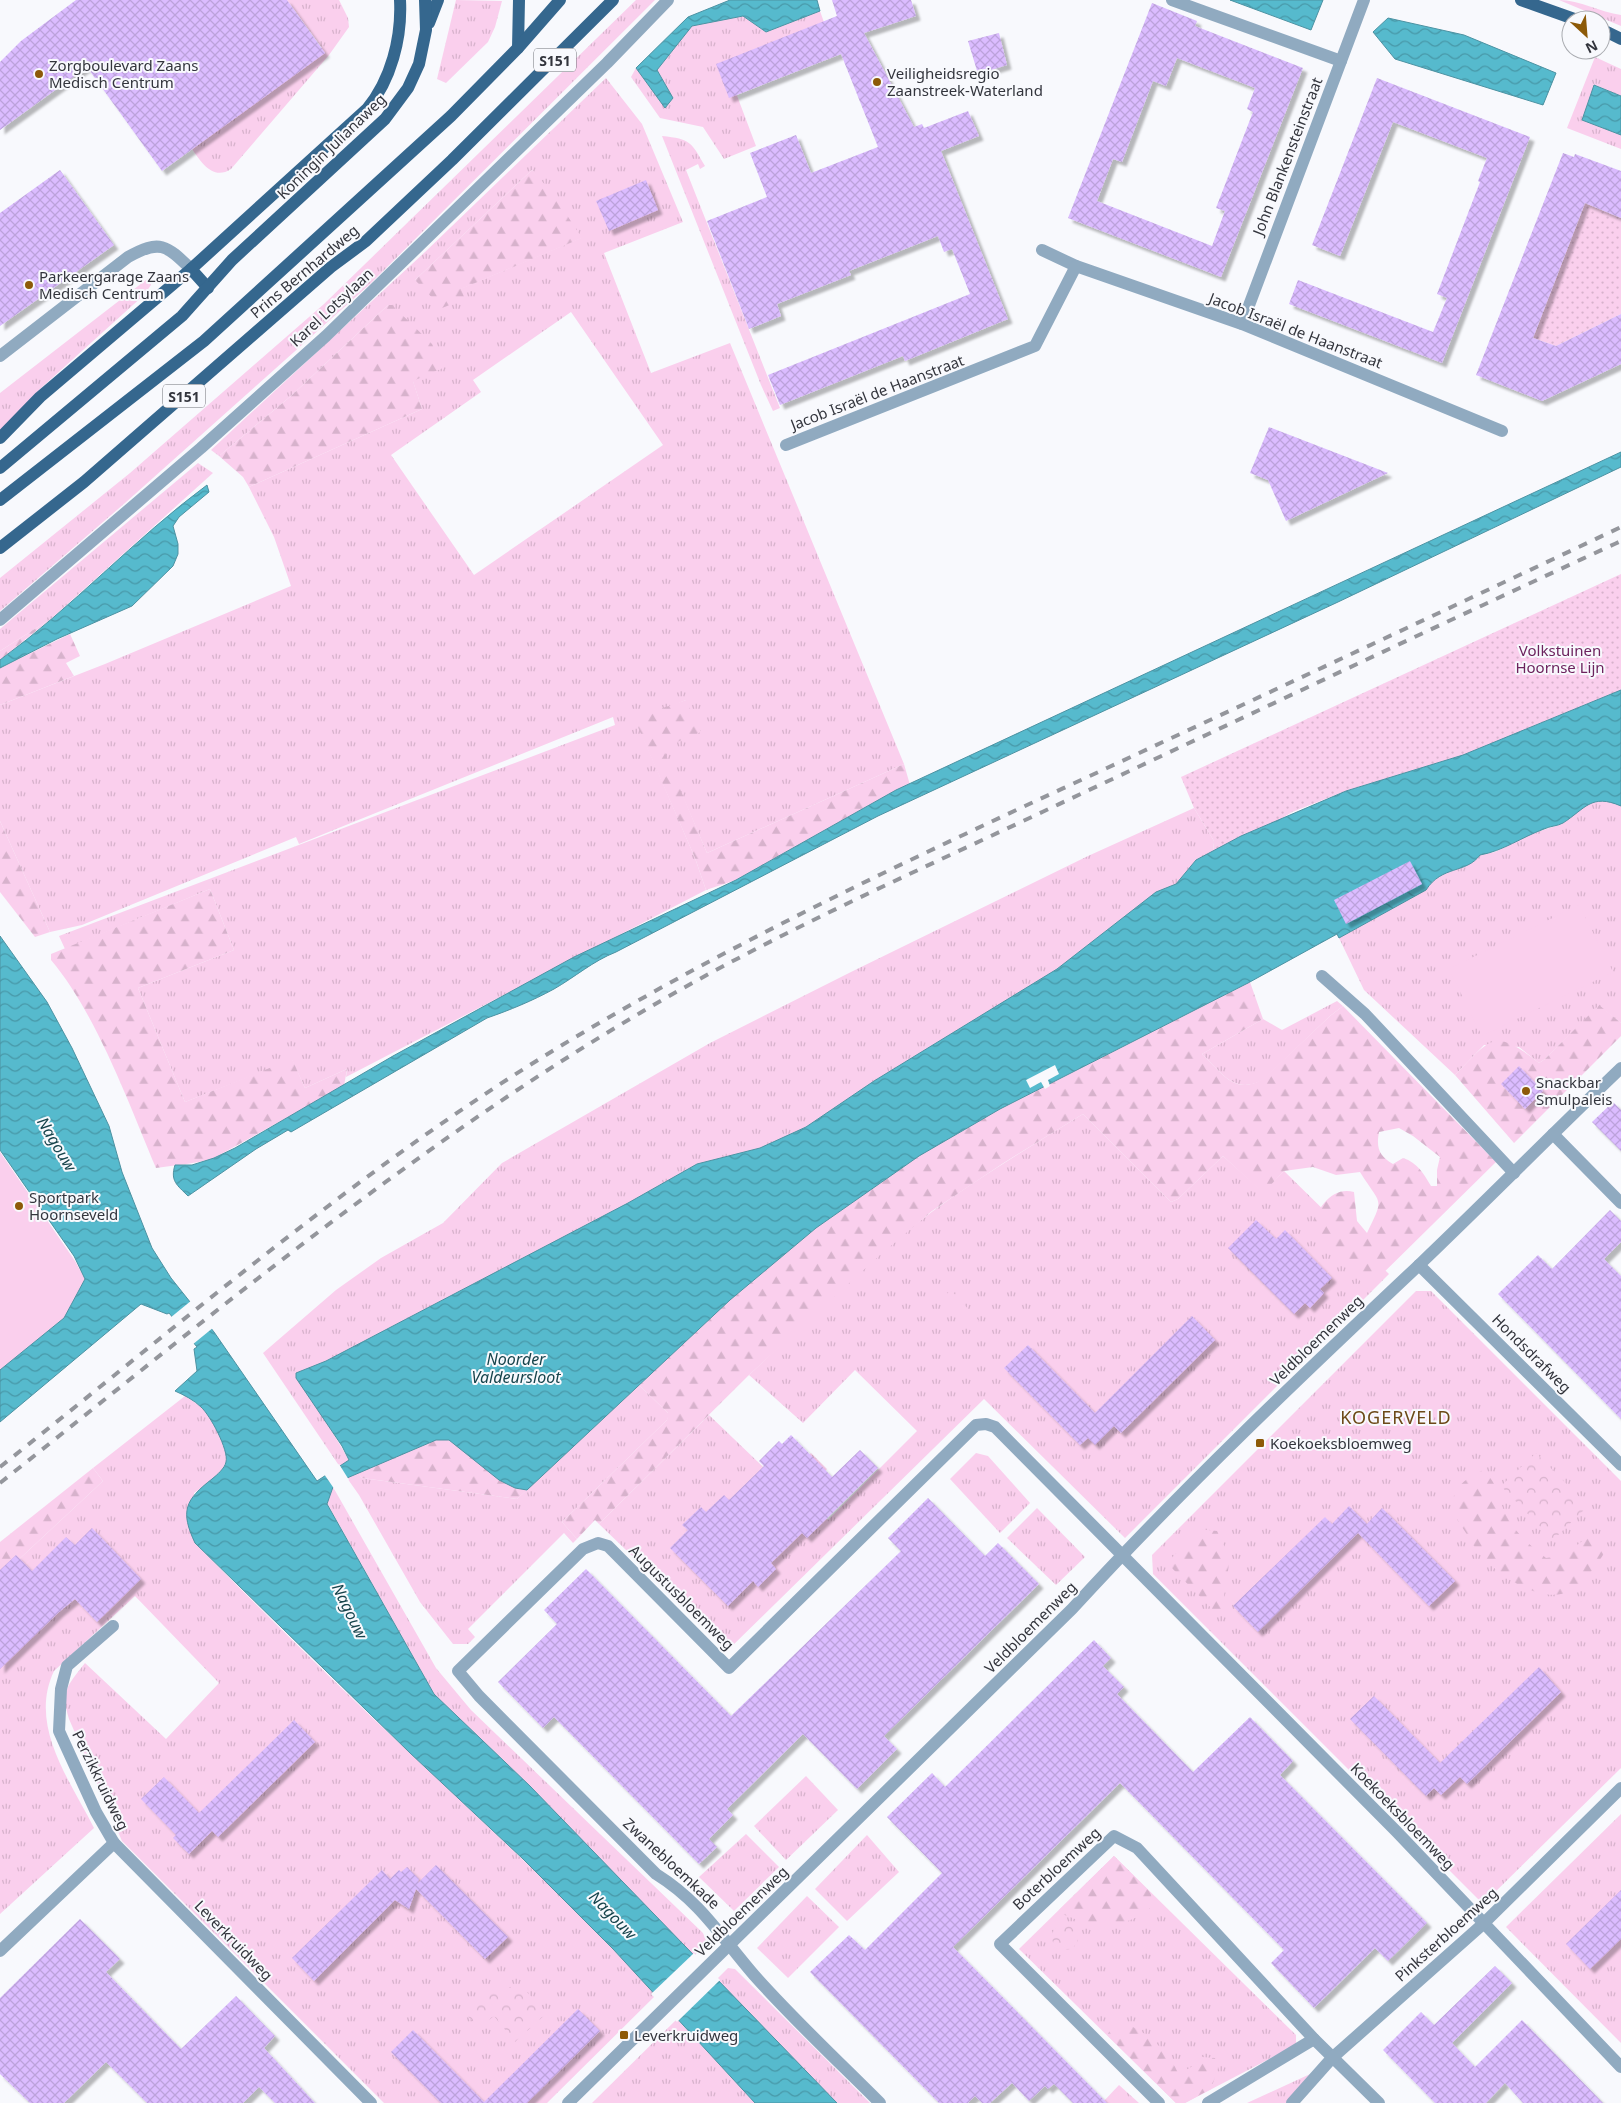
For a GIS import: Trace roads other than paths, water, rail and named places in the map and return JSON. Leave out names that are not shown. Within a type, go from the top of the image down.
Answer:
[{"type":"main road","name":"Koningin Julianaweg","points":[[0,438],[40,397],[191,269],[320,152],[374,100],[387,75],[394,52],[400,0]]},
{"type":"main road","name":"Koningin Julianaweg","points":[[0,468],[176,321],[232,260],[323,179],[394,110],[414,77],[422,51],[426,30],[426,0]]},
{"type":"main road","points":[[426,30],[438,0]]},
{"type":"main road","name":"S151","points":[[518,48],[519,0]]},
{"type":"main road","name":"Prins Bernhardweg","points":[[0,500],[204,341],[422,143],[518,48],[560,0]]},
{"type":"main road","name":"Prins Bernhardweg","points":[[0,548],[84,482],[331,267],[366,241],[496,119],[613,0]]},
{"type":"main road","points":[[1521,0],[1561,14]]},
{"type":"main road","points":[[191,269],[208,288]]},
{"type":"street","name":"Karel Lotsylaan","points":[[0,620],[201,448],[326,336],[607,63],[668,0]]},
{"type":"street","points":[[1172,0],[1341,61]]},
{"type":"street","name":"John Blankensteinstraat","points":[[1242,324],[1364,0]]},
{"type":"street","points":[[0,356],[128,257],[143,249],[156,245],[166,247],[191,269]]},
{"type":"street","name":"Jacob Israël de Haanstraat","points":[[1042,250],[1076,266],[1242,324],[1502,430]]},
{"type":"street","name":"Jacob Israël de Haanstraat","points":[[786,445],[1035,346],[1076,266]]},
{"type":"street","points":[[1322,976],[1365,1014],[1514,1173]]},
{"type":"street","name":"Veldbloemenweg","points":[[568,2103],[1072,1609],[1122,1555],[1301,1375],[1419,1265],[1621,1068]]},
{"type":"street","points":[[1553,1134],[1621,1202]]},
{"type":"street","name":"Hondsdrafweg","points":[[1419,1265],[1621,1465]]},
{"type":"street","name":"Koekoeksbloemweg","points":[[986,1424],[995,1427],[1396,1831],[1621,2068]]},
{"type":"street","name":"Augustusbloemweg","points":[[458,1671],[583,1549],[598,1543],[608,1546],[730,1668],[939,1460],[976,1425],[986,1424]]},
{"type":"street","name":"Perzikkruidweg","points":[[0,1951],[114,1843],[96,1812],[60,1731],[61,1688],[66,1666],[113,1626]]},
{"type":"street","name":"Zwanebloemkade","points":[[458,1671],[479,1696],[656,1874],[680,1889],[712,1921],[776,1999],[880,2103]]},
{"type":"street","name":"Pinksterbloemweg","points":[[1292,2103],[1332,2058],[1484,1924],[1621,1788]]},
{"type":"street","name":"Boterbloemweg","points":[[1159,2103],[1000,1944],[1114,1836],[1137,1848],[1314,2039],[1378,2103]]},
{"type":"street","name":"Leverkruidweg","points":[[114,1843],[371,2103]]},
{"type":"street","points":[[1208,2103],[1314,2039]]},
{"type":"water","points":[[730,0],[817,0],[820,11],[766,32],[743,16],[692,26],[657,70],[673,98],[665,108],[636,68],[688,17]]},
{"type":"water","points":[[1230,0],[1323,0],[1311,30]]},
{"type":"water","points":[[1388,18],[1464,35],[1556,73],[1543,105],[1395,59],[1373,32]]},
{"type":"water","points":[[1594,85],[1621,96],[1621,135],[1582,120]]},
{"type":"water","points":[[1621,452],[1621,467],[1338,602],[878,816],[600,960],[546,993],[487,1018],[291,1132],[288,1130],[256,1149],[188,1196],[175,1182],[173,1175],[175,1165],[192,1165],[214,1158],[235,1148],[393,1056],[574,957],[736,880],[896,790]]},
{"type":"water","points":[[207,485],[209,492],[179,517],[173,526],[178,544],[178,554],[173,566],[132,606],[57,639],[0,668],[0,660],[53,618],[154,528]]},
{"type":"water","name":"Noorder Valdeursloot","points":[[1621,690],[1621,806],[1602,801],[1589,804],[1561,824],[1546,828],[1505,847],[1480,855],[1468,865],[1439,877],[1426,890],[1339,938],[1337,934],[1248,983],[1000,1109],[919,1156],[816,1228],[730,1300],[527,1490],[515,1488],[499,1480],[449,1440],[436,1440],[347,1478],[333,1487],[327,1504],[434,1694],[530,1786],[837,2103],[755,2103],[613,1949],[523,1859],[410,1753],[195,1543],[188,1522],[188,1507],[196,1493],[222,1469],[226,1462],[226,1457],[225,1449],[218,1433],[205,1411],[192,1400],[175,1391],[197,1371],[194,1349],[197,1347],[169,1313],[167,1314],[141,1304],[0,1422],[0,1370],[64,1318],[85,1279],[74,1256],[0,1150],[0,936],[47,1002],[72,1048],[109,1126],[122,1172],[152,1248],[171,1278],[214,1332],[317,1481],[349,1460],[342,1446],[296,1378],[296,1373],[326,1361],[628,1203],[697,1164],[760,1148],[806,1127],[874,1081],[1057,969],[1156,892],[1176,884],[1196,860],[1241,836],[1346,791],[1463,755]]},
{"type":"railway","points":[[0,1467],[273,1248],[413,1143],[485,1094],[625,1008],[761,934],[898,866],[1621,527]]},
{"type":"railway","points":[[0,1483],[234,1297],[392,1178],[473,1120],[555,1065],[688,985],[787,933],[887,885],[1621,541]]},
{"type":"place","name":"Zorgboulevard Zaans Medisch Centrum","points":[[39,74]]},
{"type":"place","name":"Veiligheidsregio Zaanstreek-Waterland","points":[[877,82]]},
{"type":"place","name":"Parkeergarage Zaans Medisch Centrum","points":[[29,285]]},
{"type":"place","name":"Snackbar Smulpaleis","points":[[1526,1091]]},
{"type":"place","name":"Sportpark Hoornseveld","points":[[19,1206]]},
{"type":"place","name":"Koekoeksbloemweg","points":[[1260,1443]]},
{"type":"place","name":"Leverkruidweg","points":[[624,2035]]},
{"type":"district","name":"KOGERVELD","points":[[1396,1417]]},
{"type":"park label","name":"Volkstuinen Hoornse Lijn","points":[[1560,658]]},
{"type":"water label","name":"Nagouw","points":[[57,1144]]},
{"type":"water label","name":"Nagouw","points":[[350,1611]]},
{"type":"water label","name":"Nagouw","points":[[613,1915]]}]
